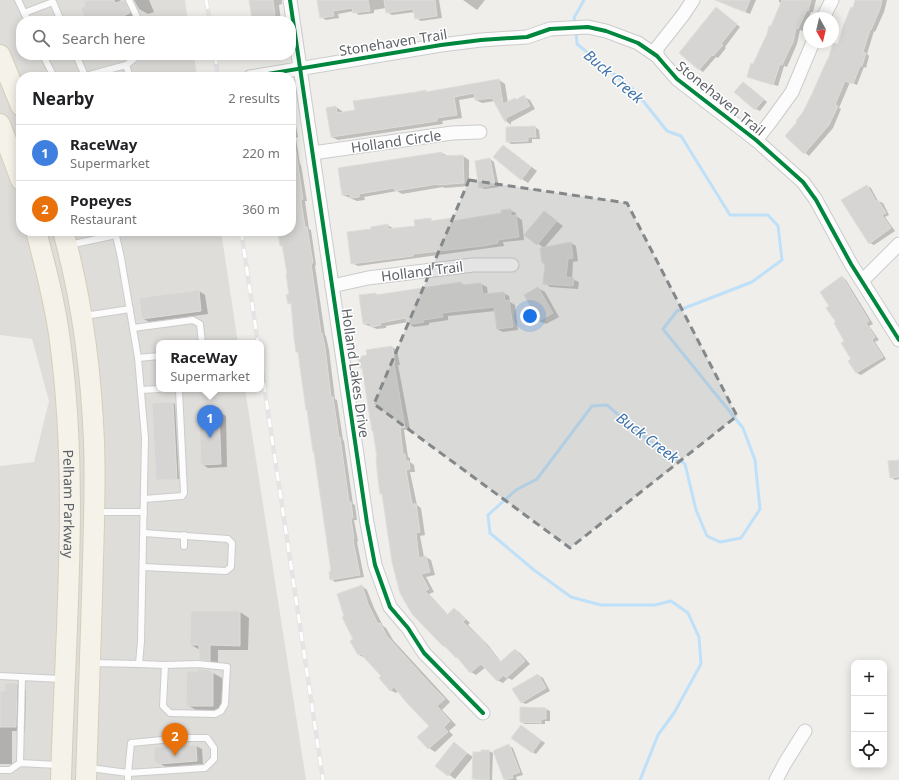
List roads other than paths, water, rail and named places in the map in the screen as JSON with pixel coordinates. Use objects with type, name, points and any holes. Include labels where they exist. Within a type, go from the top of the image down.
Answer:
[{"type":"main road","points":[[0,56],[16,94]]},
{"type":"main road","points":[[16,118],[1,128],[16,167]]},
{"type":"main road","name":"Pelham Parkway","points":[[37,236],[57,324],[64,374],[68,428],[69,512],[61,773]]},
{"type":"main road","name":"Pelham Parkway","points":[[65,238],[82,318],[89,371],[94,442],[94,512],[86,774]]},
{"type":"main road","points":[[57,324],[82,318]]},
{"type":"main road","points":[[69,512],[94,512]]},
{"type":"main road","points":[[61,773],[86,774]]},
{"type":"street","name":"Holland Lakes Drive","points":[[290,0],[293,16]]},
{"type":"street","points":[[657,56],[657,48],[693,0]]},
{"type":"street","points":[[826,12],[832,0]]},
{"type":"street","name":"Stonehaven Trail","points":[[282,72],[441,45],[481,40],[527,37],[550,29],[588,27],[606,31],[638,43],[657,56],[662,64],[677,79],[756,140],[803,182],[816,200],[851,264],[899,340]]},
{"type":"street","name":"Holland Lakes Drive","points":[[296,38],[367,524],[375,565],[390,607],[408,628],[424,653],[483,713]]},
{"type":"street","points":[[756,140],[792,92],[810,48]]},
{"type":"street","name":"Holland Circle","points":[[313,153],[452,133],[480,132]]},
{"type":"street","points":[[862,281],[899,244]]},
{"type":"street","name":"Holland Trail","points":[[332,286],[368,278],[473,265],[512,265]]},
{"type":"street","points":[[776,780],[805,731]]},
{"type":"lane","points":[[18,0],[26,16]]},
{"type":"lane","points":[[129,0],[136,16]]},
{"type":"lane","points":[[24,13],[55,1],[60,16]]},
{"type":"lane","points":[[46,60],[52,72]]},
{"type":"lane","points":[[78,60],[81,72]]},
{"type":"lane","points":[[101,72],[126,65],[132,60]]},
{"type":"lane","points":[[126,65],[128,72]]},
{"type":"lane","points":[[65,238],[85,236]]},
{"type":"lane","points":[[116,236],[121,258],[138,358],[145,438],[144,533],[139,664]]},
{"type":"lane","points":[[82,318],[130,309]]},
{"type":"lane","points":[[133,328],[193,320],[200,324],[202,340]]},
{"type":"lane","points":[[138,358],[156,356]]},
{"type":"lane","points":[[141,390],[156,389]]},
{"type":"lane","points":[[144,498],[182,496],[184,493],[179,392]]},
{"type":"lane","points":[[94,512],[144,512]]},
{"type":"lane","points":[[143,567],[226,571],[231,568],[232,543],[228,539],[144,533]]},
{"type":"lane","points":[[184,536],[184,546]]},
{"type":"lane","points":[[183,562],[183,569]]},
{"type":"lane","points":[[90,662],[165,665],[198,664],[228,667],[225,704],[221,711],[215,714],[170,713],[163,706],[165,665]]},
{"type":"lane","points":[[0,676],[65,679]]},
{"type":"lane","points":[[20,763],[22,677]]},
{"type":"lane","points":[[86,774],[128,773],[204,768],[214,759],[214,748],[207,738],[131,743],[128,773],[128,780]]},
{"type":"lane","points":[[0,770],[10,770],[20,763],[61,773]]},
{"type":"waterway","name":"Buck Creek","points":[[575,24],[574,18],[584,0]]},
{"type":"waterway","name":"Buck Creek","points":[[576,31],[577,44],[636,92],[667,131],[681,136],[730,215],[768,215],[778,226],[782,260],[752,282],[677,311],[663,329],[743,428],[755,460],[760,509],[741,538],[720,542],[707,536],[696,510],[685,464],[649,441],[607,405],[592,406],[537,479],[516,490],[488,515],[490,533],[534,570],[571,597],[601,605],[655,605],[671,601],[688,613],[699,637],[701,664],[674,713],[658,735],[640,780]]},
{"type":"railway","points":[[206,0],[209,16]]},
{"type":"railway","points":[[216,60],[217,72]]},
{"type":"railway","points":[[242,236],[258,340]]},
{"type":"railway","points":[[264,385],[323,780]]},
{"type":"place","name":"RaceWay","points":[[210,438]]},
{"type":"place","name":"Popeyes","points":[[175,756]]}]
